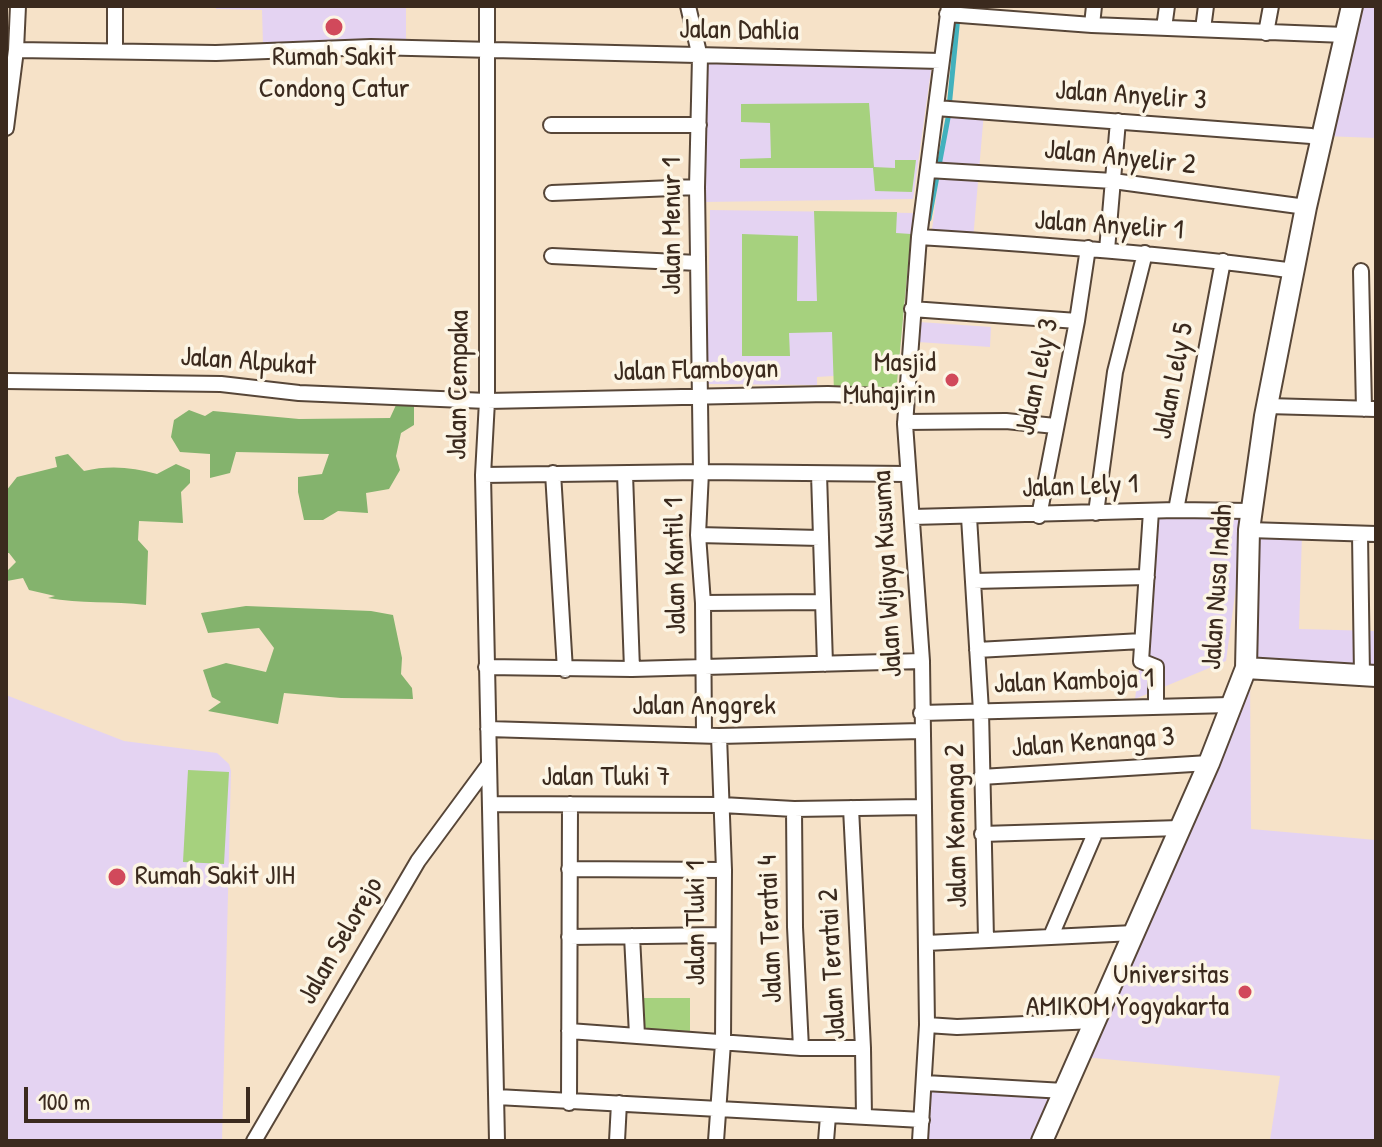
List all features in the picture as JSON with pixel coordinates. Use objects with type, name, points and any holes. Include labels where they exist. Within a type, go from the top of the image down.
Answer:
[{"type":"main road","name":"Jalan Nusa Indah","points":[[1042,1141],[1209,763],[1246,668],[1250,521],[1267,406],[1306,207],[1352,6]]},
{"type":"main road","points":[[1246,668],[1369,676]]},
{"type":"street","points":[[6,128],[18,6]]},
{"type":"street","points":[[115,6],[115,49]]},
{"type":"street","name":"Jalan Cempaka","points":[[487,6],[487,401],[483,475],[488,729],[484,769],[490,804],[497,1141]]},
{"type":"street","name":"Jalan Menur 1","points":[[688,6],[700,57],[697,187],[701,396]]},
{"type":"street","points":[[1092,25],[1094,6]]},
{"type":"street","points":[[1164,28],[1167,6]]},
{"type":"street","points":[[1203,29],[1206,6]]},
{"type":"street","points":[[1266,33],[1271,6]]},
{"type":"street","points":[[952,13],[1028,14],[1092,25],[1345,35]]},
{"type":"street","name":"Jalan Wijaya Kusuma","points":[[920,1141],[927,1025],[922,661],[905,422],[919,237],[933,170],[942,108],[941,61],[952,13]]},
{"type":"street","name":"Jalan Dahlia","points":[[16,50],[115,49],[216,53],[371,47],[941,61]]},
{"type":"street","name":"Jalan Anyelir 3","points":[[942,108],[1311,136],[1321,141]]},
{"type":"street","points":[[1107,250],[1118,121]]},
{"type":"street","points":[[551,125],[699,125]]},
{"type":"street","name":"Jalan Anyelir 2","points":[[933,170],[1113,181],[1306,207]]},
{"type":"street","points":[[552,193],[697,187]]},
{"type":"street","name":"Jalan Anyelir 1","points":[[919,237],[1145,253],[1295,271]]},
{"type":"street","name":"Jalan Lely 3","points":[[1039,516],[1088,248]]},
{"type":"street","points":[[1096,513],[1115,372],[1145,253]]},
{"type":"street","points":[[552,256],[698,263]]},
{"type":"street","name":"Jalan Lely 5","points":[[1176,510],[1223,261]]},
{"type":"street","points":[[1267,406],[1370,409],[1361,271]]},
{"type":"street","points":[[912,309],[1077,321]]},
{"type":"street","name":"Jalan Alpukat","points":[[6,381],[221,384],[299,393],[487,401]]},
{"type":"street","name":"Jalan Flamboyan","points":[[487,401],[828,394],[906,397]]},
{"type":"street","name":"Jalan Kantil 1","points":[[701,396],[698,535],[704,666],[711,736]]},
{"type":"street","points":[[905,422],[1006,421],[1055,426]]},
{"type":"street","points":[[483,475],[701,472],[908,474]]},
{"type":"street","points":[[553,473],[565,670]]},
{"type":"street","points":[[625,474],[632,669]]},
{"type":"street","points":[[819,474],[825,664]]},
{"type":"street","name":"Jalan Lely 1","points":[[912,517],[1176,510],[1376,534]]},
{"type":"street","points":[[1151,511],[1142,662],[1156,667],[1156,706]]},
{"type":"street","name":"Jalan Kenanga 2","points":[[969,517],[981,711],[986,939]]},
{"type":"street","points":[[1360,534],[1369,676]]},
{"type":"street","points":[[698,535],[820,538]]},
{"type":"street","points":[[973,581],[1147,577]]},
{"type":"street","points":[[703,603],[821,602]]},
{"type":"street","points":[[977,650],[1142,641]]},
{"type":"street","points":[[486,667],[565,670],[922,661]]},
{"type":"street","name":"Jalan Kamboja 1","points":[[921,713],[1230,705]]},
{"type":"street","name":"Jalan Anggrek","points":[[488,729],[711,736],[921,731]]},
{"type":"street","name":"Jalan Tluki 1","points":[[711,736],[722,805],[724,870],[723,1043],[716,1141]]},
{"type":"street","name":"Jalan Kenanga 3","points":[[981,777],[1209,763]]},
{"type":"street","name":"Jalan Selorejo","points":[[254,1141],[418,861],[484,769]]},
{"type":"street","name":"Jalan Tluki 7","points":[[490,804],[722,805],[794,809],[922,807]]},
{"type":"street","points":[[569,1103],[570,804]]},
{"type":"street","name":"Jalan Teratai 2","points":[[851,808],[864,1117]]},
{"type":"street","name":"Jalan Teratai 4","points":[[794,809],[795,927],[801,1048]]},
{"type":"street","points":[[982,834],[1180,828]]},
{"type":"street","points":[[1051,936],[1096,831]]},
{"type":"street","points":[[569,869],[724,870]]},
{"type":"street","points":[[926,943],[1134,933]]},
{"type":"street","points":[[569,937],[722,935]]},
{"type":"street","points":[[632,936],[637,1035]]},
{"type":"street","points":[[927,1025],[957,1027],[1095,1021]]},
{"type":"street","points":[[569,1031],[801,1048],[863,1048]]},
{"type":"street","points":[[925,1083],[1064,1091]]},
{"type":"street","points":[[497,1097],[922,1120]]},
{"type":"street","points":[[617,1141],[619,1103]]},
{"type":"street","points":[[826,1141],[828,1116]]},
{"type":"shaded area","name":"Rumah Sakit Condong Catur","points":[[216,6],[406,7],[406,46],[263,45],[262,10],[216,9]]},
{"type":"shaded area","points":[[1350,6],[1376,6],[1376,138],[1324,136]]},
{"type":"shaded area","points":[[704,60],[932,63],[913,199],[702,202]]},
{"type":"shaded area","points":[[948,109],[984,112],[973,240],[931,237]]},
{"type":"shaded area","points":[[710,210],[913,213],[896,393],[833,376],[817,377],[817,385],[707,384]]},
{"type":"shaded area","points":[[919,322],[991,327],[990,347],[918,342]]},
{"type":"shaded area","points":[[1161,502],[1246,513],[1226,661],[1135,699]]},
{"type":"shaded area","name":"Universitas AMIKOM Yogyakarta","points":[[1250,533],[1302,534],[1299,629],[1376,631],[1376,675],[1250,671],[1251,829],[1376,840],[1376,1141],[1270,1140],[1280,1076],[1084,1057],[1247,670]]},
{"type":"shaded area","name":"Rumah Sakit JIH","points":[[6,695],[124,741],[217,753],[229,764],[222,1141],[6,1141]]},
{"type":"shaded area","points":[[929,1086],[1064,1091],[1042,1141],[924,1141]]},
{"type":"green space","points":[[869,103],[874,167],[895,168],[895,160],[916,160],[912,192],[875,191],[873,168],[740,168],[740,159],[771,158],[770,123],[741,122],[741,104]]},
{"type":"green space","points":[[814,211],[897,212],[896,233],[911,234],[896,393],[834,392],[832,332],[789,333],[790,356],[742,356],[742,234],[798,236],[797,301],[817,301]]},
{"type":"green space","points":[[396,405],[414,405],[414,425],[401,433],[396,456],[400,470],[389,489],[366,493],[368,513],[338,511],[323,520],[304,520],[298,477],[322,474],[329,454],[236,452],[230,473],[210,478],[210,454],[180,452],[171,437],[174,420],[189,410],[205,416],[213,411],[299,419],[390,418]]},
{"type":"green space","points":[[68,454],[84,471],[120,468],[157,474],[176,464],[190,470],[190,483],[181,492],[183,523],[139,521],[138,540],[148,551],[146,605],[48,598],[55,596],[29,590],[23,578],[7,581],[6,588],[6,572],[16,562],[6,553],[6,491],[17,477],[57,467],[55,457]]},
{"type":"green space","points":[[246,606],[371,611],[393,615],[402,658],[401,674],[412,688],[413,699],[284,693],[278,724],[208,711],[221,702],[212,697],[203,670],[226,663],[266,672],[274,648],[259,628],[208,633],[201,613]]},
{"type":"green space","points":[[188,770],[229,772],[224,864],[183,862]]},
{"type":"green space","points":[[639,998],[690,998],[690,1031],[639,1030]]},
{"type":"waterway","points":[[929,219],[948,118],[959,6]]},
{"type":"place","name":"Rumah Sakit Condong Catur","points":[[334,27]]},
{"type":"place","name":"Masjid Muhajirin","points":[[952,380]]},
{"type":"place","name":"Rumah Sakit JIH","points":[[117,877]]},
{"type":"place","name":"Universitas AMIKOM Yogyakarta","points":[[1245,992]]}]
